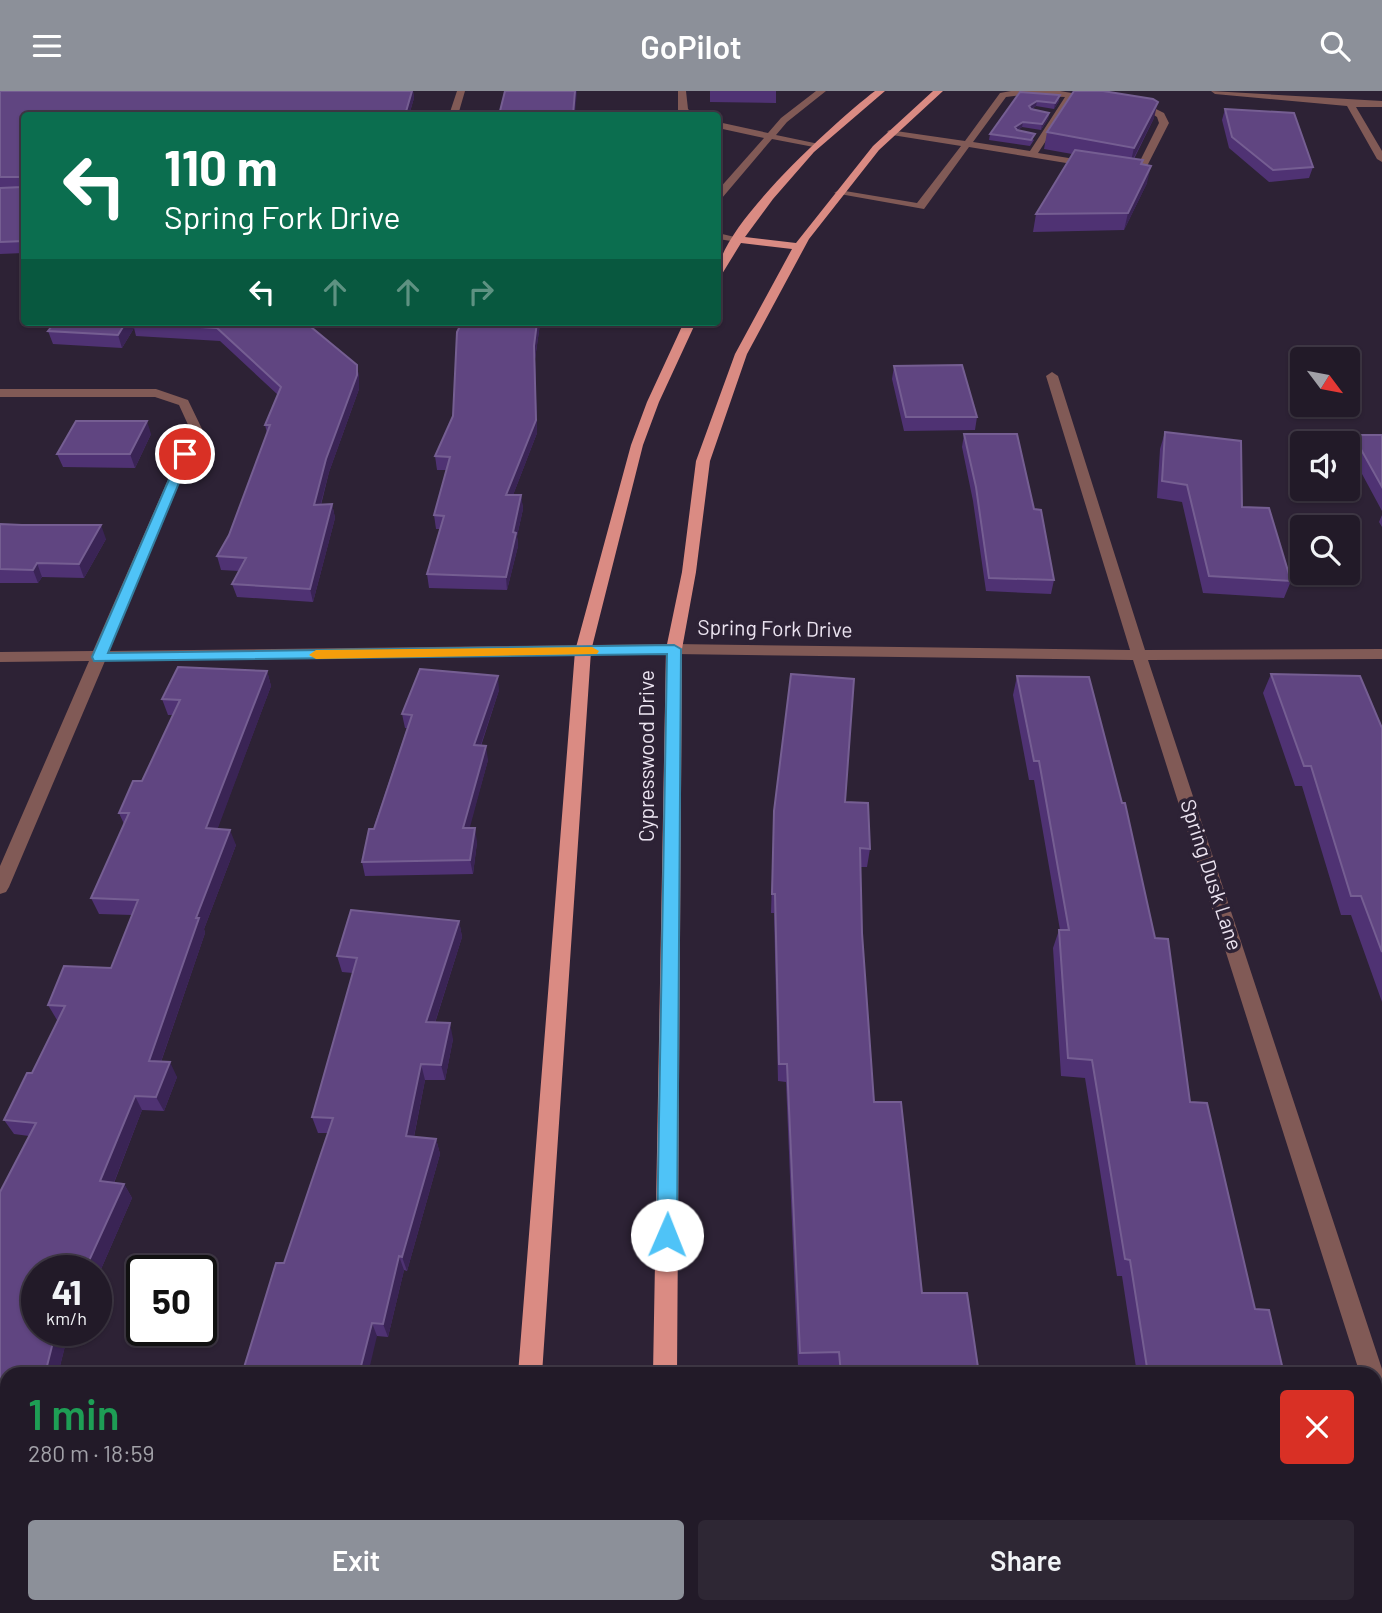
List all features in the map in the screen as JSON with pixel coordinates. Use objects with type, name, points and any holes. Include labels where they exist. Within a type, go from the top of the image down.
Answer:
[{"type":"main road","points":[[721,267],[738,239],[816,146],[881,91]]},
{"type":"main road","name":"Cypresswood Drive","points":[[665,1367],[674,649],[689,572],[702,461],[741,354],[798,247],[839,193],[892,132],[939,91]]},
{"type":"main road","points":[[738,239],[798,247]]},
{"type":"main road","points":[[531,1367],[583,651],[637,445],[657,391],[688,326]]},
{"type":"street","points":[[454,112],[461,91]]},
{"type":"street","points":[[682,91],[683,110],[686,112]]},
{"type":"street","points":[[721,192],[783,120],[822,91]]},
{"type":"street","points":[[1114,104],[1128,91]]},
{"type":"street","points":[[1215,91],[1350,104],[1382,104]]},
{"type":"street","points":[[839,193],[920,207],[980,134],[997,109],[1022,92],[1070,96],[1152,110],[1161,115],[1164,123],[1139,172],[1032,155],[980,134],[892,132]]},
{"type":"street","points":[[1032,155],[1056,112],[1070,96]]},
{"type":"street","points":[[997,109],[1018,100]]},
{"type":"street","points":[[1042,103],[1056,112]]},
{"type":"street","points":[[1350,104],[1382,159]]},
{"type":"street","points":[[1040,124],[1051,125]]},
{"type":"street","points":[[721,126],[816,146]]},
{"type":"street","points":[[1033,134],[1041,141]]},
{"type":"street","points":[[1016,142],[1041,141]]},
{"type":"street","points":[[721,236],[738,239]]},
{"type":"street","name":"Spring Dusk Lane","points":[[1052,376],[1139,655],[1370,1367]]},
{"type":"street","points":[[0,393],[156,393],[184,403],[195,429],[0,887]]},
{"type":"street","name":"Spring Fork Drive","points":[[0,657],[674,649],[1382,655]]},
{"type":"building","points":[[0,91],[412,91],[406,112],[21,112],[21,178],[0,177]]},
{"type":"building","points":[[505,91],[575,91],[573,112],[500,112]]},
{"type":"building","points":[[1074,91],[1103,91],[1158,102],[1134,148],[1047,132]]},
{"type":"building","points":[[1020,92],[1060,95],[1055,103],[1037,101],[1029,106],[1031,109],[1049,113],[1042,124],[1023,122],[1015,127],[1017,130],[1035,134],[1031,140],[990,134]]},
{"type":"building","points":[[1225,109],[1294,113],[1313,167],[1273,170],[1232,137]]},
{"type":"building","points":[[1075,150],[1143,160],[1141,164],[1151,166],[1128,213],[1036,214]]},
{"type":"building","points":[[21,187],[21,241],[0,242],[0,188]]},
{"type":"building","points":[[52,326],[124,326],[118,335],[48,331]]},
{"type":"building","points":[[183,326],[310,326],[357,365],[357,375],[326,459],[314,505],[332,504],[310,589],[232,584],[246,558],[217,556],[229,535],[270,425],[265,425],[281,387],[217,328]]},
{"type":"building","points":[[460,326],[536,326],[534,346],[536,420],[506,495],[521,495],[506,577],[427,574],[444,516],[434,515],[450,457],[435,456],[453,416],[457,332]]},
{"type":"building","points":[[962,365],[977,417],[906,417],[894,366]]},
{"type":"building","points":[[76,421],[147,421],[130,454],[57,454]]},
{"type":"building","points":[[1165,432],[1241,441],[1242,507],[1269,508],[1290,581],[1209,576],[1187,485],[1162,481]]},
{"type":"building","points":[[964,434],[1017,434],[1034,509],[1041,510],[1054,580],[989,578],[976,487]]},
{"type":"building","points":[[1360,435],[1382,435],[1382,487],[1360,448]]},
{"type":"building","points":[[0,524],[101,525],[79,564],[37,563],[33,570],[0,569]]},
{"type":"building","points":[[178,667],[267,671],[206,828],[230,830],[196,918],[199,918],[149,1061],[170,1062],[156,1097],[135,1096],[100,1181],[124,1184],[92,1255],[21,1255],[21,1346],[52,1346],[47,1367],[0,1367],[0,1192],[36,1123],[4,1120],[27,1073],[32,1073],[65,1006],[48,1005],[64,966],[111,968],[138,900],[91,898],[129,813],[119,813],[133,781],[142,781],[180,700],[162,699]]},
{"type":"building","points":[[420,669],[498,676],[474,745],[486,746],[463,828],[475,828],[470,860],[362,862],[369,829],[374,829],[412,715],[402,714]]},
{"type":"building","points":[[791,674],[854,679],[845,802],[868,803],[870,849],[860,848],[862,933],[874,1102],[901,1102],[922,1293],[967,1293],[978,1367],[840,1367],[839,1352],[800,1353],[787,1064],[779,1064],[775,894],[772,894],[774,811]]},
{"type":"building","points":[[1271,674],[1360,676],[1382,728],[1382,952],[1361,896],[1351,896],[1311,766],[1304,766]]},
{"type":"building","points":[[1017,676],[1089,677],[1122,803],[1125,803],[1155,938],[1168,939],[1190,1102],[1207,1103],[1255,1309],[1269,1310],[1282,1367],[1147,1367],[1130,1260],[1125,1259],[1092,1060],[1068,1058],[1059,930],[1069,930],[1039,761],[1034,761]]},
{"type":"building","points":[[351,910],[459,921],[426,1022],[450,1023],[441,1065],[421,1064],[406,1136],[436,1139],[402,1257],[399,1256],[383,1324],[372,1323],[361,1367],[244,1367],[276,1263],[284,1263],[333,1118],[312,1117],[357,958],[337,956]]},
{"type":"slow traffic","points":[[316,655],[592,651]]},
{"type":"route","points":[[185,454],[99,657],[674,649],[667,1235]]}]
